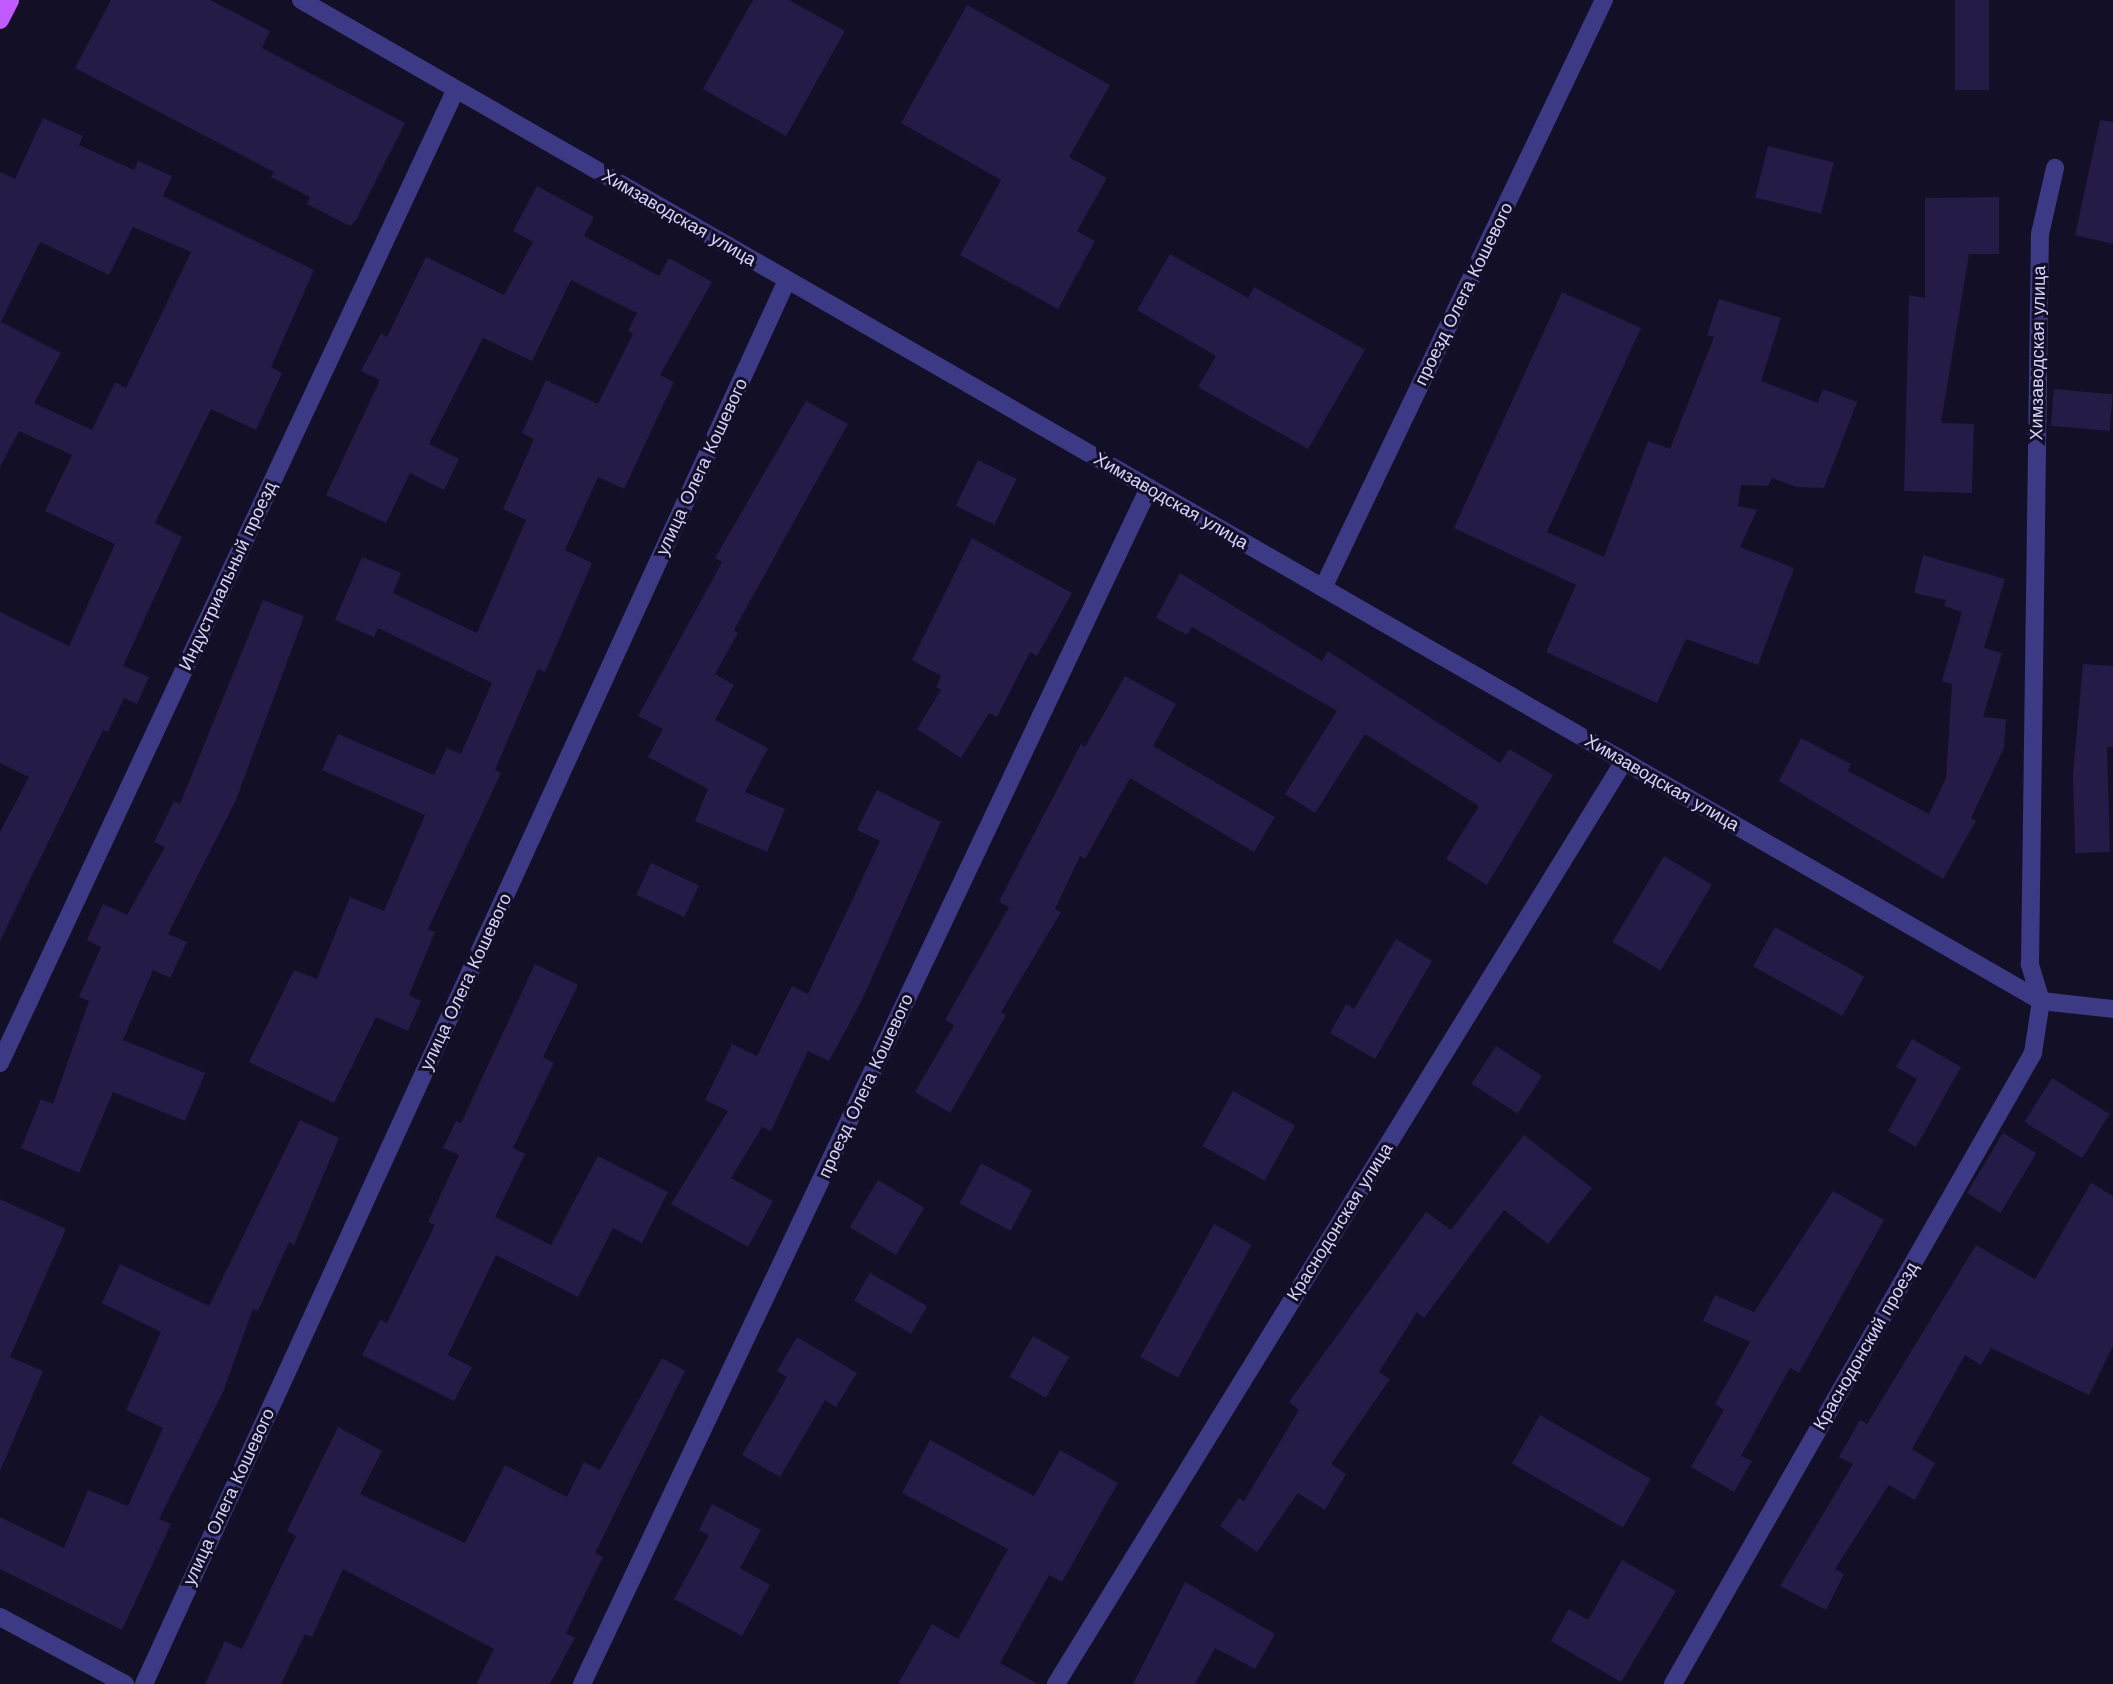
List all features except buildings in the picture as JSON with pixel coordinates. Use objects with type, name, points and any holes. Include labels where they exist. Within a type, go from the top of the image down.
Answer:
[{"type":"main road","points":[[0,20],[10,0]]},
{"type":"street","name":"Химзаводская улица","points":[[301,0],[2041,1001],[2113,1009]]},
{"type":"street","name":"проезд Олега Кошевого","points":[[1323,588],[1604,0]]},
{"type":"street","name":"Индустриальный проезд","points":[[0,1063],[456,89]]},
{"type":"street","name":"Химзаводская улица","points":[[2041,1001],[2030,964],[2040,234],[2055,168]]},
{"type":"street","name":"улица Олега Кошевого","points":[[144,1684],[787,280]]},
{"type":"street","name":"проезд Олега Кошевого","points":[[582,1684],[1149,488]]},
{"type":"street","name":"Краснодонская улица","points":[[1056,1684],[1624,761]]},
{"type":"street","name":"Краснодонский проезд","points":[[1673,1684],[2033,1054],[2041,1001]]},
{"type":"street","points":[[0,1617],[125,1684]]}]
